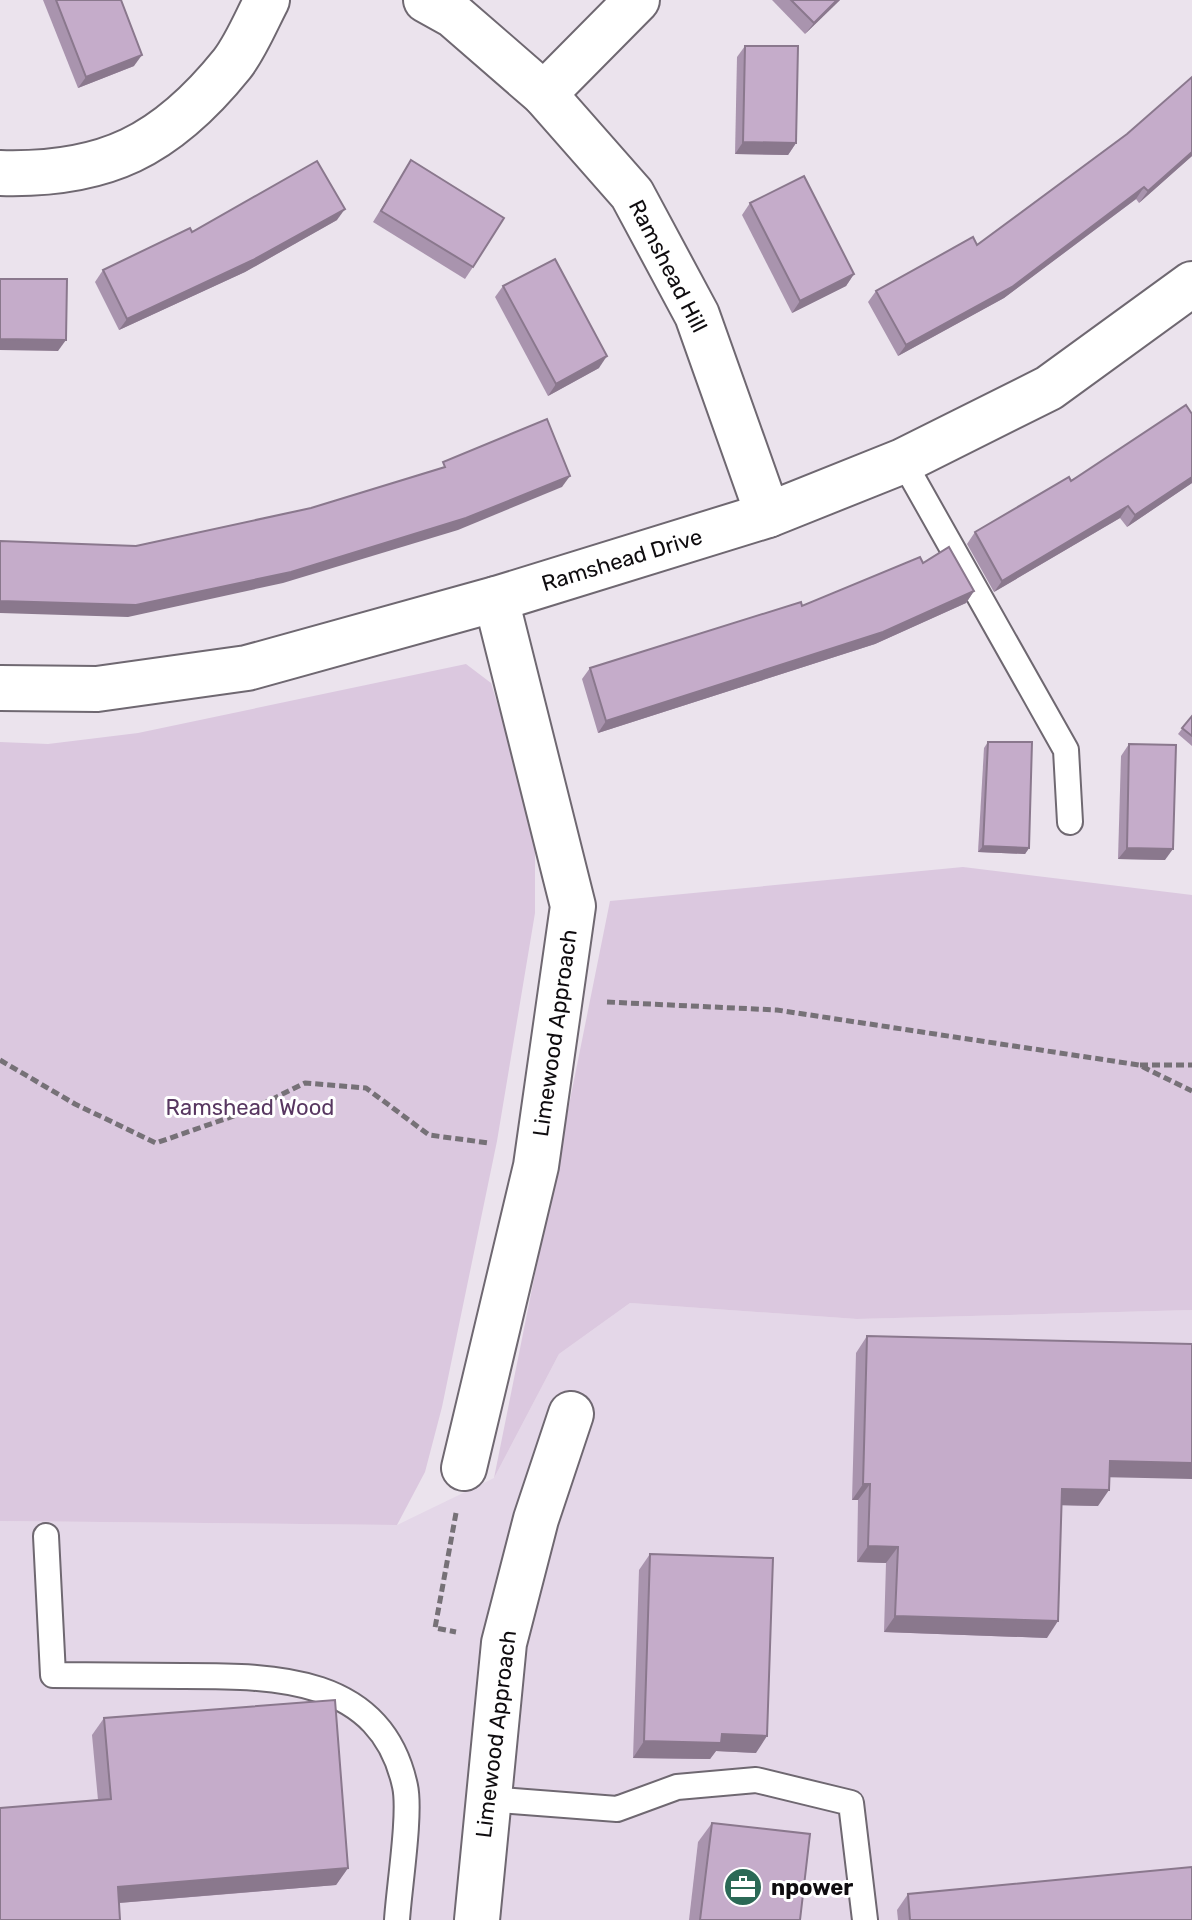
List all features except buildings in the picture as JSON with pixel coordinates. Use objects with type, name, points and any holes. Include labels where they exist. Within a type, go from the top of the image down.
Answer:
[{"type":"street","points":[[0,173],[36,174],[96,166],[161,136],[233,63],[267,0]]},
{"type":"street","name":"Ramshead Hill","points":[[426,0],[453,15],[544,94],[632,194],[697,315],[768,515]]},
{"type":"street","points":[[544,94],[637,0]]},
{"type":"street","name":"Ramshead Drive","points":[[0,688],[97,689],[247,668],[496,599],[768,515],[903,461],[1049,388],[1192,284]]},
{"type":"street","name":"Limewood Approach","points":[[464,1468],[538,1149],[562,1000],[573,906],[496,599]]},
{"type":"street","name":"Limewood Approach","points":[[477,1920],[504,1643],[536,1519],[571,1414]]},
{"type":"lane","points":[[903,461],[1066,750],[1070,822]]},
{"type":"lane","points":[[46,1536],[53,1675],[262,1676],[287,1680],[324,1689],[358,1709],[381,1730],[395,1750],[406,1789],[397,1920]]},
{"type":"lane","points":[[487,1799],[617,1809],[677,1787],[756,1780],[851,1803],[865,1920]]},
{"type":"path","points":[[562,1000],[777,1010],[1139,1065],[1192,1065]]},
{"type":"path","points":[[0,1060],[75,1104],[156,1143],[248,1111],[305,1083],[366,1088],[429,1135],[538,1149]]},
{"type":"path","points":[[1139,1065],[1192,1091]]},
{"type":"path","points":[[464,1468],[435,1628],[504,1643]]},
{"type":"shaded area","points":[[630,1303],[857,1319],[1192,1310],[1192,1920],[0,1920],[0,1521],[397,1525],[494,1478],[559,1354]]},
{"type":"green space","name":"Ramshead Wood","points":[[466,664],[491,683],[535,826],[535,913],[497,1141],[442,1407],[425,1472],[397,1525],[0,1521],[0,742],[48,744],[138,733]]},
{"type":"green space","points":[[963,867],[1192,895],[1192,1310],[857,1319],[630,1303],[559,1354],[494,1478],[610,901]]},
{"type":"place","name":"npower","points":[[743,1887]]}]
